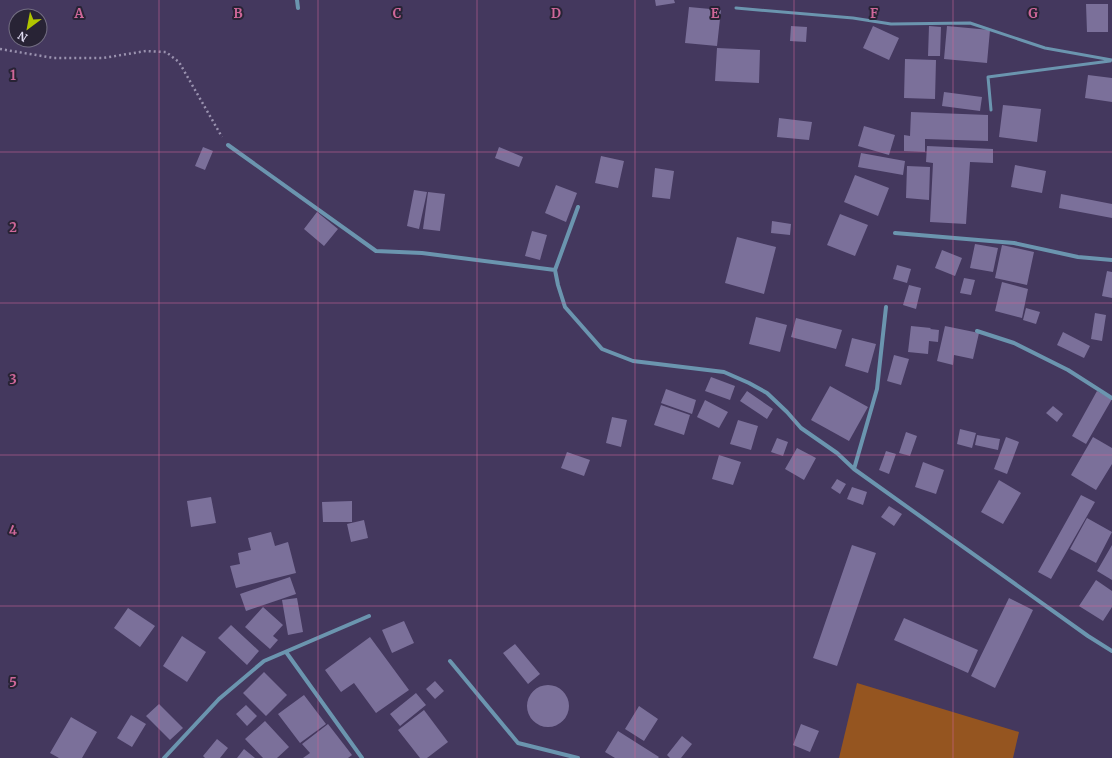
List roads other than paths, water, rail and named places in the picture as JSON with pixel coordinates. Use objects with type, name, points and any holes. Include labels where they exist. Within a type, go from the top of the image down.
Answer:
[{"type":"street","points":[[296,0],[298,8]]},
{"type":"street","points":[[228,145],[376,251],[422,253],[555,270]]},
{"type":"street","points":[[578,207],[555,270],[565,307],[602,349],[633,361],[724,372],[767,393],[801,428],[837,453],[854,469],[1088,636],[1112,651]]},
{"type":"street","points":[[895,233],[1014,243],[1078,257],[1112,260]]},
{"type":"street","points":[[854,469],[877,389],[886,307]]},
{"type":"street","points":[[977,331],[1014,343],[1068,370],[1112,398]]},
{"type":"street","points":[[164,758],[219,699],[264,661],[369,616]]},
{"type":"street","points":[[286,652],[362,758]]},
{"type":"street","points":[[450,661],[518,743],[578,758]]},
{"type":"lane","points":[[736,8],[853,18],[891,24],[970,23],[1046,48],[1112,61]]},
{"type":"lane","points":[[991,110],[988,77],[1112,61]]}]
